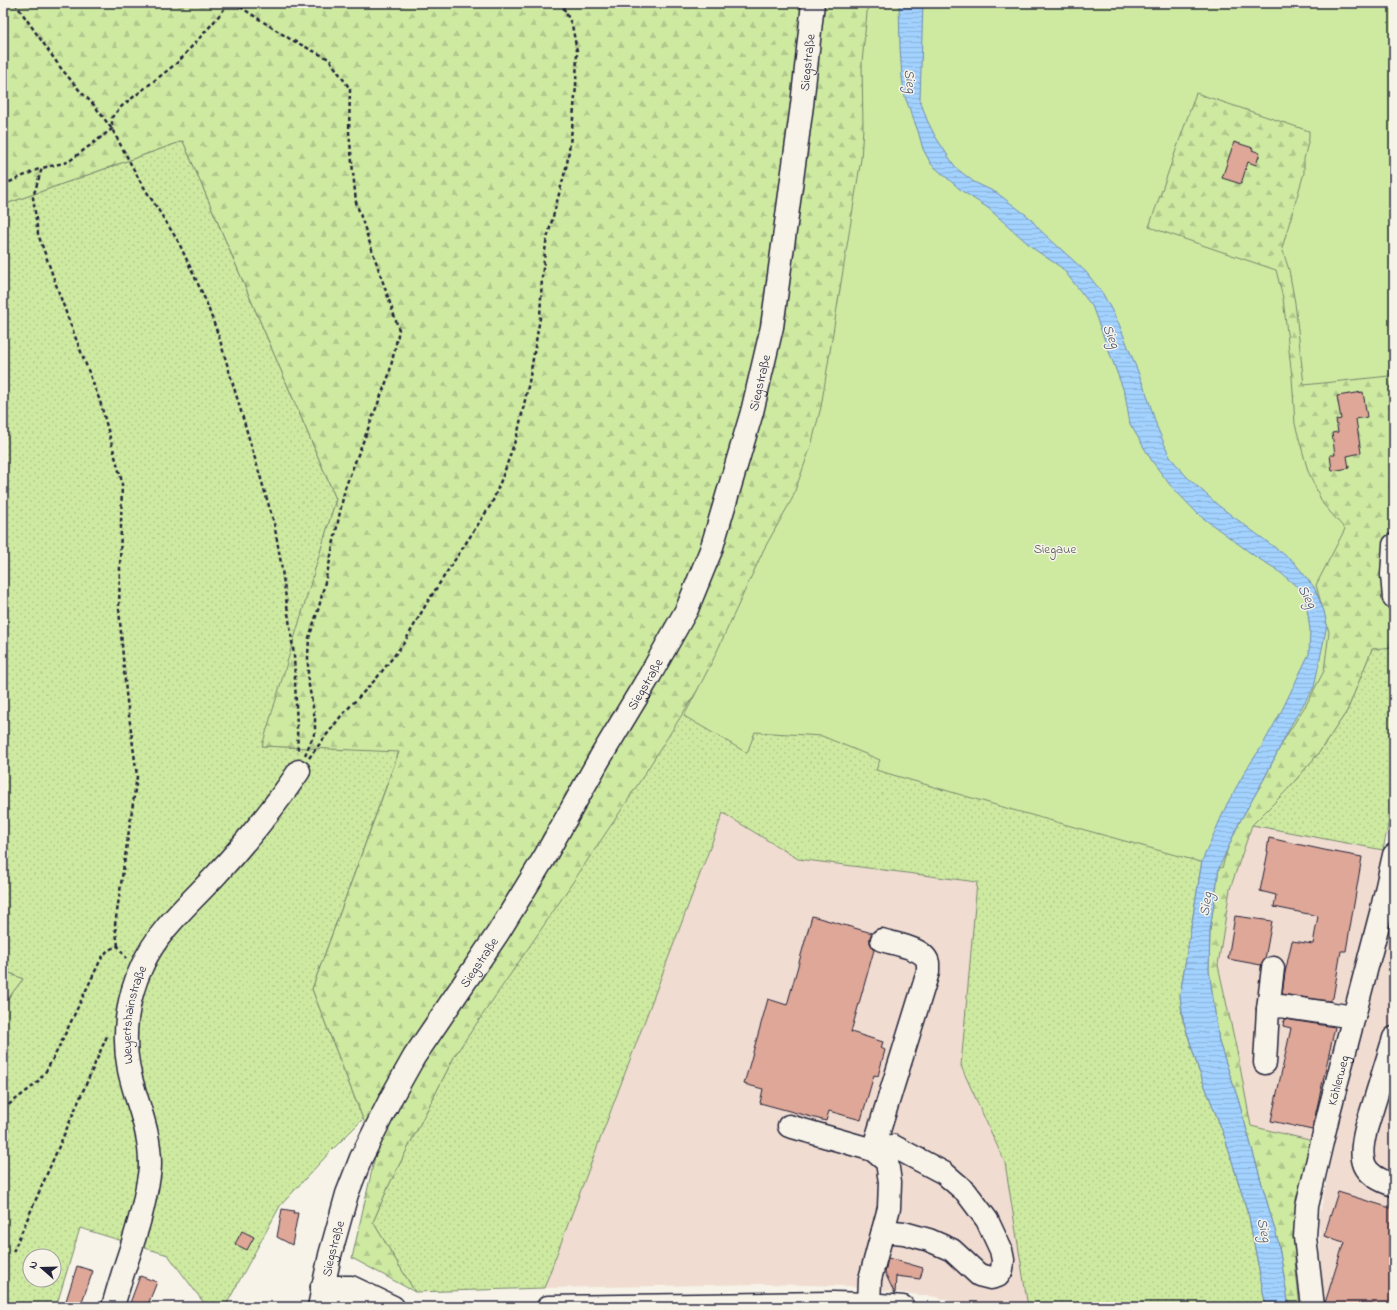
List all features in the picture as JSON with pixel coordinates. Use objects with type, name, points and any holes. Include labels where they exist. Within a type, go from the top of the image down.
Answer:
[{"type":"street","name":"Siegstraße","points":[[320,1297],[347,1194],[361,1158],[390,1098],[414,1057],[498,933],[544,858],[600,758],[650,675],[687,609],[711,550],[752,412],[772,327],[802,105],[813,3]]},
{"type":"street","points":[[1394,545],[1392,575],[1394,598]]},
{"type":"street","name":"Weyertshainstraße","points":[[113,1307],[142,1213],[150,1165],[146,1126],[129,1070],[126,1037],[129,1005],[142,966],[153,945],[172,920],[246,841],[269,813],[299,771]]},
{"type":"street","name":"Köhlerweg","points":[[1313,1307],[1305,1237],[1307,1206],[1329,1112],[1394,858]]},
{"type":"street","points":[[874,1150],[928,972],[928,962],[922,953],[914,949],[882,940]]},
{"type":"street","points":[[1265,1063],[1272,968]]},
{"type":"street","points":[[1268,1009],[1280,1006],[1354,1017]]},
{"type":"street","points":[[1394,1038],[1362,1143],[1362,1156],[1365,1166],[1373,1175],[1387,1183],[1394,1185]]},
{"type":"street","points":[[789,1126],[874,1150],[893,1146],[944,1172],[966,1192],[987,1220],[1001,1250],[1003,1260],[1002,1270],[998,1276],[991,1278],[985,1277],[975,1272],[952,1250],[929,1240],[883,1231]]},
{"type":"street","points":[[870,1304],[870,1279],[889,1208],[890,1182],[886,1162],[874,1150]]},
{"type":"street","points":[[320,1297],[351,1287],[393,1307]]},
{"type":"street","points":[[320,1297],[357,1306],[371,1307]]},
{"type":"street","points":[[548,1307],[870,1304],[896,1307]]},
{"type":"path","points":[[15,3],[60,67],[94,105],[112,129],[140,181],[178,241],[205,299],[219,337],[274,523],[282,563],[294,656],[299,771]]},
{"type":"path","points":[[112,129],[112,117],[122,106],[177,62],[213,23],[229,3]]},
{"type":"path","points":[[234,3],[290,39],[329,59],[350,89],[349,132],[356,202],[399,330],[388,375],[345,488],[330,565],[309,638],[308,680],[315,719],[315,732],[299,771]]},
{"type":"path","points":[[299,771],[341,716],[376,679],[404,643],[428,601],[492,503],[518,432],[529,382],[540,318],[542,277],[546,243],[567,164],[572,129],[576,86],[577,52],[572,25],[561,3]]},
{"type":"path","points":[[3,185],[42,168],[68,162],[112,129]]},
{"type":"path","points":[[42,168],[33,197],[38,234],[100,401],[122,482],[119,609],[126,693],[137,776],[115,925],[118,946],[126,958],[142,966]]},
{"type":"path","points":[[3,1109],[36,1084],[46,1071],[56,1054],[100,961],[108,950],[118,946]]},
{"type":"path","points":[[13,1252],[108,1033]]},
{"type":"shaded area","points":[[723,813],[798,859],[977,882],[961,1066],[1005,1163],[1028,1307],[971,1307],[937,1297],[848,1286],[762,1284],[544,1288]]},
{"type":"shaded area","points":[[1252,825],[1394,851],[1394,1307],[1322,1307],[1319,1218],[1334,1146],[1251,1126],[1238,1056],[1218,965],[1230,889]]},
{"type":"green space","points":[[3,3],[1394,3],[1394,647],[1372,649],[1347,711],[1318,754],[1287,790],[1252,825],[1230,889],[1218,965],[1238,1056],[1251,1126],[1313,1141],[1299,1197],[1295,1262],[1300,1307],[1289,1307],[1278,1241],[1238,1099],[1219,1042],[1209,970],[1210,930],[1219,868],[1239,823],[1264,779],[1291,725],[845,357],[798,492],[721,653],[628,800],[455,1055],[389,1185],[373,1222],[415,1292],[352,1258],[376,1152],[312,989],[399,752],[262,746],[336,499],[183,141],[3,205]]},
{"type":"green space","name":"Siegaue","points":[[868,3],[1394,3],[1394,355],[1389,376],[1304,385],[1295,303],[1289,270],[1282,248],[1304,173],[1304,159],[1309,138],[1309,131],[1196,93],[1149,227],[1276,270],[1283,298],[1292,377],[1295,424],[1308,471],[1323,504],[1345,529],[1316,585],[1329,632],[1324,671],[1307,703],[1237,815],[1222,868],[876,770],[880,760],[822,736],[755,732],[747,753],[684,716],[712,662],[764,549],[792,499],[811,446],[821,407],[861,159],[863,128],[862,62]]},
{"type":"green space","points":[[183,141],[336,499],[263,746],[399,751],[312,989],[363,1119],[280,1206],[225,1307],[207,1307],[168,1255],[80,1228],[62,1287],[62,1248],[22,1248],[22,1288],[62,1288],[56,1307],[3,1307],[3,1005],[23,979],[3,970],[3,205]]},
{"type":"green space","points":[[1391,647],[1394,671],[1394,796],[1383,850],[1252,825],[1287,790],[1318,754],[1347,711],[1372,649]]},
{"type":"green space","points":[[721,653],[1202,861],[1180,995],[1182,1017],[1199,1071],[1224,1135],[1249,1217],[1266,1307],[1028,1307],[1005,1163],[961,1066],[977,882],[798,859],[723,813],[544,1288],[415,1292],[373,1222],[389,1185],[455,1055]]},
{"type":"green space","points":[[3,970],[23,979],[3,1005]]},
{"type":"water","name":"Sieg","points":[[899,3],[923,3],[920,100],[927,120],[935,136],[956,168],[974,182],[997,193],[1029,217],[1040,230],[1086,272],[1103,294],[1119,324],[1146,392],[1157,427],[1170,457],[1186,476],[1219,506],[1293,561],[1314,587],[1324,611],[1327,625],[1314,687],[1291,725],[1264,779],[1239,823],[1219,868],[1210,930],[1209,970],[1219,1042],[1238,1099],[1278,1241],[1289,1307],[1266,1307],[1249,1217],[1224,1135],[1199,1071],[1183,1019],[1180,995],[1202,861],[1227,804],[1281,712],[1309,654],[1310,630],[1307,608],[1302,591],[1276,569],[1256,557],[1199,515],[1170,485],[1152,461],[1130,424],[1125,394],[1092,306],[1062,268],[1034,249],[988,208],[962,191],[931,164],[923,149],[905,97],[900,47]]},
{"type":"building","points":[[1234,142],[1253,148],[1252,150],[1260,153],[1256,165],[1248,162],[1241,184],[1222,178]]},
{"type":"building","points":[[1363,392],[1367,417],[1356,419],[1361,453],[1347,456],[1349,468],[1332,471],[1330,455],[1335,455],[1332,433],[1338,432],[1336,420],[1341,419],[1337,396]]},
{"type":"building","points":[[1269,838],[1362,857],[1346,951],[1341,951],[1333,998],[1329,1001],[1282,994],[1292,941],[1313,944],[1318,916],[1274,907],[1276,895],[1260,891],[1268,852]]},
{"type":"building","points":[[812,916],[872,933],[870,943],[874,950],[851,1032],[883,1042],[881,1048],[885,1050],[878,1076],[874,1075],[861,1120],[829,1111],[826,1121],[760,1103],[763,1089],[744,1084],[768,999],[787,1005]]},
{"type":"building","points":[[1235,916],[1272,921],[1265,959],[1261,965],[1228,959]]},
{"type":"building","points":[[1284,1019],[1335,1027],[1312,1130],[1271,1121],[1291,1028],[1283,1026]]},
{"type":"building","points":[[1338,1192],[1394,1209],[1394,1307],[1325,1307],[1344,1242],[1324,1236]]},
{"type":"building","points":[[282,1209],[294,1211],[293,1213],[298,1213],[292,1245],[277,1237]]},
{"type":"building","points":[[242,1231],[254,1237],[247,1250],[235,1244]]},
{"type":"building","points":[[888,1258],[923,1268],[920,1279],[896,1276],[895,1294],[885,1273]]},
{"type":"building","points":[[77,1266],[93,1271],[80,1307],[64,1307]]},
{"type":"building","points":[[140,1276],[157,1282],[147,1307],[130,1303]]}]
